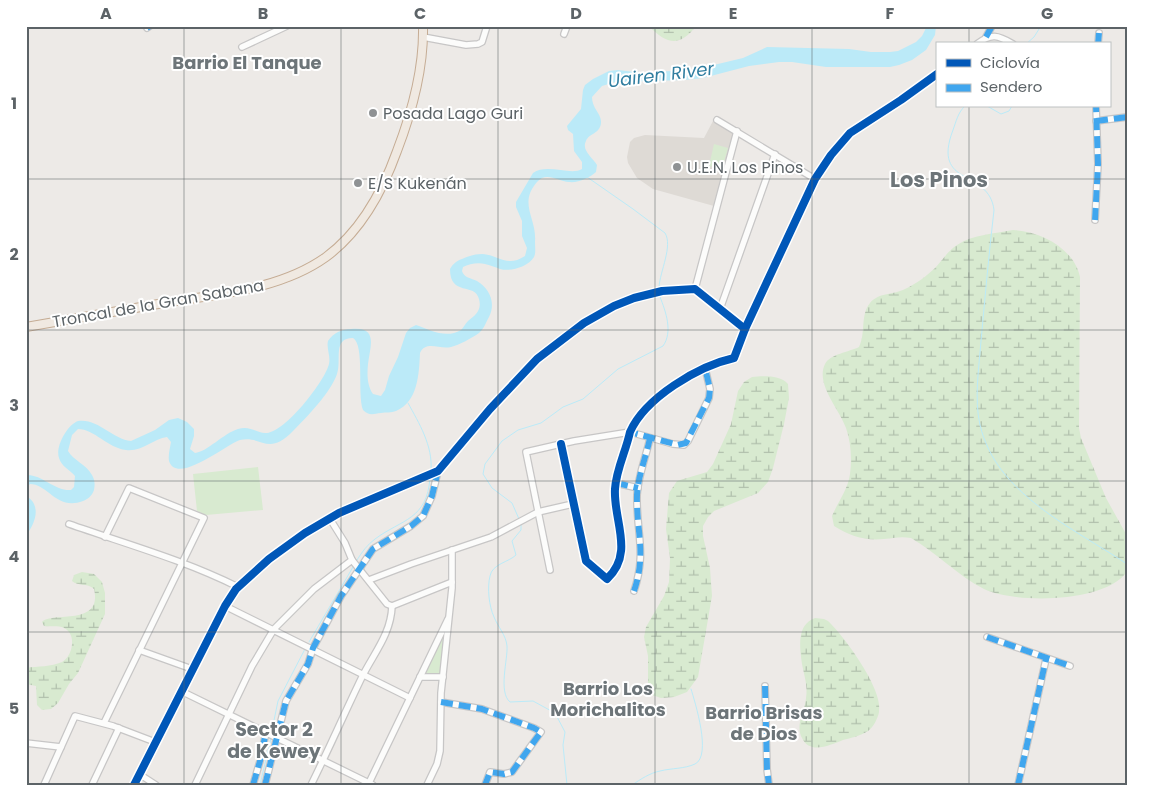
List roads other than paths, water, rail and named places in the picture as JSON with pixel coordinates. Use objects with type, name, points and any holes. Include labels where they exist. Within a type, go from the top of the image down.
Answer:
[{"type":"highway","name":"Troncal de la Gran Sabana","points":[[26,327],[256,287],[296,274],[325,257],[341,244],[354,229],[371,204],[390,169],[402,139],[416,92],[422,26]]},
{"type":"street","points":[[242,47],[288,26]]},
{"type":"street","points":[[422,37],[472,45],[482,42],[487,26]]},
{"type":"street","points":[[564,34],[567,26]]},
{"type":"street","points":[[980,42],[986,37],[992,26]]},
{"type":"street","points":[[1098,42],[1099,33]]},
{"type":"street","points":[[986,37],[1000,37],[1009,42]]},
{"type":"street","points":[[561,444],[586,561],[607,579],[617,567],[621,547],[615,494],[616,482],[630,432],[638,418],[652,402],[668,390],[705,368],[734,358],[745,329],[815,179],[834,150],[850,134],[936,75]]},
{"type":"street","points":[[1095,220],[1098,164],[1096,108]]},
{"type":"street","points":[[1096,121],[1127,117]]},
{"type":"street","points":[[717,120],[815,179]]},
{"type":"street","points":[[695,289],[737,131]]},
{"type":"street","points":[[720,309],[775,154]]},
{"type":"street","points":[[265,785],[286,701],[308,664],[313,648],[341,596],[368,554],[378,545],[411,526],[423,516],[432,496],[438,471],[490,409],[537,358],[568,334],[601,313],[628,300],[662,291],[695,289],[745,329]]},
{"type":"street","points":[[550,570],[526,452],[630,432],[678,445],[686,443],[709,398],[710,389],[705,368]]},
{"type":"street","points":[[634,591],[639,576],[642,556],[638,488],[650,438]]},
{"type":"street","points":[[134,785],[225,606],[238,587],[275,554],[330,519],[438,471]]},
{"type":"street","points":[[616,482],[638,488]]},
{"type":"street","points":[[104,723],[204,518],[129,488],[105,536]]},
{"type":"street","points":[[369,580],[498,534],[538,512],[573,504]]},
{"type":"street","points":[[330,519],[352,560],[388,604],[392,606]]},
{"type":"street","points":[[69,524],[182,562],[238,587]]},
{"type":"street","points":[[426,785],[437,764],[440,751],[441,702],[450,617],[452,550]]},
{"type":"street","points":[[194,785],[252,666],[274,629],[314,589],[352,560]]},
{"type":"street","points":[[392,606],[452,582]]},
{"type":"street","points":[[225,606],[313,648],[410,698]]},
{"type":"street","points":[[311,785],[364,674],[388,631],[392,606]]},
{"type":"street","points":[[181,691],[370,784],[450,617]]},
{"type":"street","points":[[986,637],[1070,666]]},
{"type":"street","points":[[139,650],[192,669]]},
{"type":"street","points":[[1018,785],[1046,659]]},
{"type":"street","points":[[420,677],[443,677]]},
{"type":"street","points":[[765,686],[769,785]]},
{"type":"street","points":[[441,702],[482,709],[542,732],[512,772],[504,774],[490,772],[485,785]]},
{"type":"street","points":[[44,785],[75,716],[104,723],[155,742]]},
{"type":"street","points":[[92,785],[119,728]]},
{"type":"street","points":[[253,785],[266,732]]},
{"type":"street","points":[[26,743],[61,747]]},
{"type":"street","points":[[139,774],[156,785]]},
{"type":"water","name":"Uairen River","points":[[927,26],[936,26],[935,35],[926,50],[912,60],[890,67],[826,67],[779,62],[749,66],[703,78],[615,82],[602,86],[592,97],[601,120],[600,127],[587,138],[585,144],[586,151],[597,165],[596,172],[576,182],[544,177],[537,182],[529,197],[535,233],[535,254],[528,264],[509,270],[479,263],[463,267],[464,275],[482,284],[488,292],[492,302],[489,317],[481,331],[462,343],[447,348],[430,346],[423,349],[420,353],[418,378],[413,394],[403,407],[396,411],[371,414],[363,410],[361,403],[359,350],[357,342],[353,338],[346,339],[340,346],[337,374],[330,389],[299,425],[277,443],[271,444],[248,439],[240,440],[203,461],[182,469],[174,467],[169,461],[171,442],[167,437],[137,449],[126,450],[113,446],[90,432],[78,429],[72,435],[68,451],[87,468],[93,477],[95,486],[91,496],[83,501],[66,503],[36,485],[30,484],[26,488],[26,475],[32,475],[65,490],[71,490],[74,487],[75,476],[62,463],[58,453],[60,443],[66,432],[78,421],[99,425],[118,437],[131,441],[155,430],[169,420],[178,418],[187,422],[194,429],[190,449],[195,453],[200,452],[238,429],[247,428],[263,433],[275,430],[293,416],[319,384],[329,364],[328,341],[335,334],[344,330],[360,329],[369,334],[371,345],[368,368],[369,383],[373,394],[381,396],[385,390],[406,333],[410,328],[416,325],[438,333],[455,333],[461,330],[478,312],[480,303],[477,294],[458,286],[451,278],[450,269],[454,264],[464,258],[477,254],[508,261],[525,256],[527,248],[522,236],[522,221],[516,207],[516,202],[533,173],[539,170],[577,171],[582,169],[582,162],[574,151],[573,134],[568,130],[567,126],[581,109],[585,85],[593,79],[609,71],[618,70],[657,72],[697,69],[743,58],[767,47],[849,49],[871,52],[898,51],[916,42],[922,36]]},
{"type":"water","points":[[26,495],[33,503],[36,512],[26,536]]},
{"type":"waterway","points":[[1028,42],[1041,26]]},
{"type":"waterway","points":[[963,108],[959,114],[948,148],[949,161],[955,170],[982,188],[990,197],[994,210],[977,405],[984,438],[1003,472],[1030,499],[1061,522],[1127,564]]},
{"type":"waterway","points":[[990,108],[1001,114],[1009,111],[1011,108]]},
{"type":"waterway","points":[[587,177],[665,233],[668,245],[659,287]]},
{"type":"waterway","points":[[519,519],[512,503],[492,488],[483,474],[485,464],[502,441],[518,430],[541,423],[563,407],[583,399],[618,369],[663,346],[668,335],[668,328],[660,297]]},
{"type":"waterway","points":[[408,403],[428,444],[431,470]]},
{"type":"waterway","points":[[357,560],[372,541],[412,517],[424,502],[430,478]]},
{"type":"waterway","points":[[521,525],[521,530],[512,541],[516,555],[497,566],[491,572],[489,581],[492,613],[507,646],[504,675],[506,697],[510,702],[533,701],[555,713],[565,732],[563,745],[567,785]]},
{"type":"waterway","points":[[309,642],[353,567]]},
{"type":"waterway","points":[[272,730],[278,701],[305,649]]},
{"type":"waterway","points":[[632,785],[653,773],[691,766],[700,759],[702,751],[701,728],[691,689]]},
{"type":"waterway","points":[[260,785],[271,738]]},
{"type":"place","name":"Posada Lago Guri","points":[[373,113]]},
{"type":"place","name":"U.E.N. Los Pinos","points":[[677,167]]},
{"type":"place","name":"E/S Kukenán","points":[[358,183]]},
{"type":"district","name":"Barrio El Tanque","points":[[247,63]]},
{"type":"district","name":"Los Pinos","points":[[939,180]]},
{"type":"district","name":"Barrio Los Morichalitos","points":[[608,700]]},
{"type":"district","name":"Barrio Brisas de Dios","points":[[764,723]]},
{"type":"district","name":"Sector 2 de Kewey","points":[[274,740]]}]
